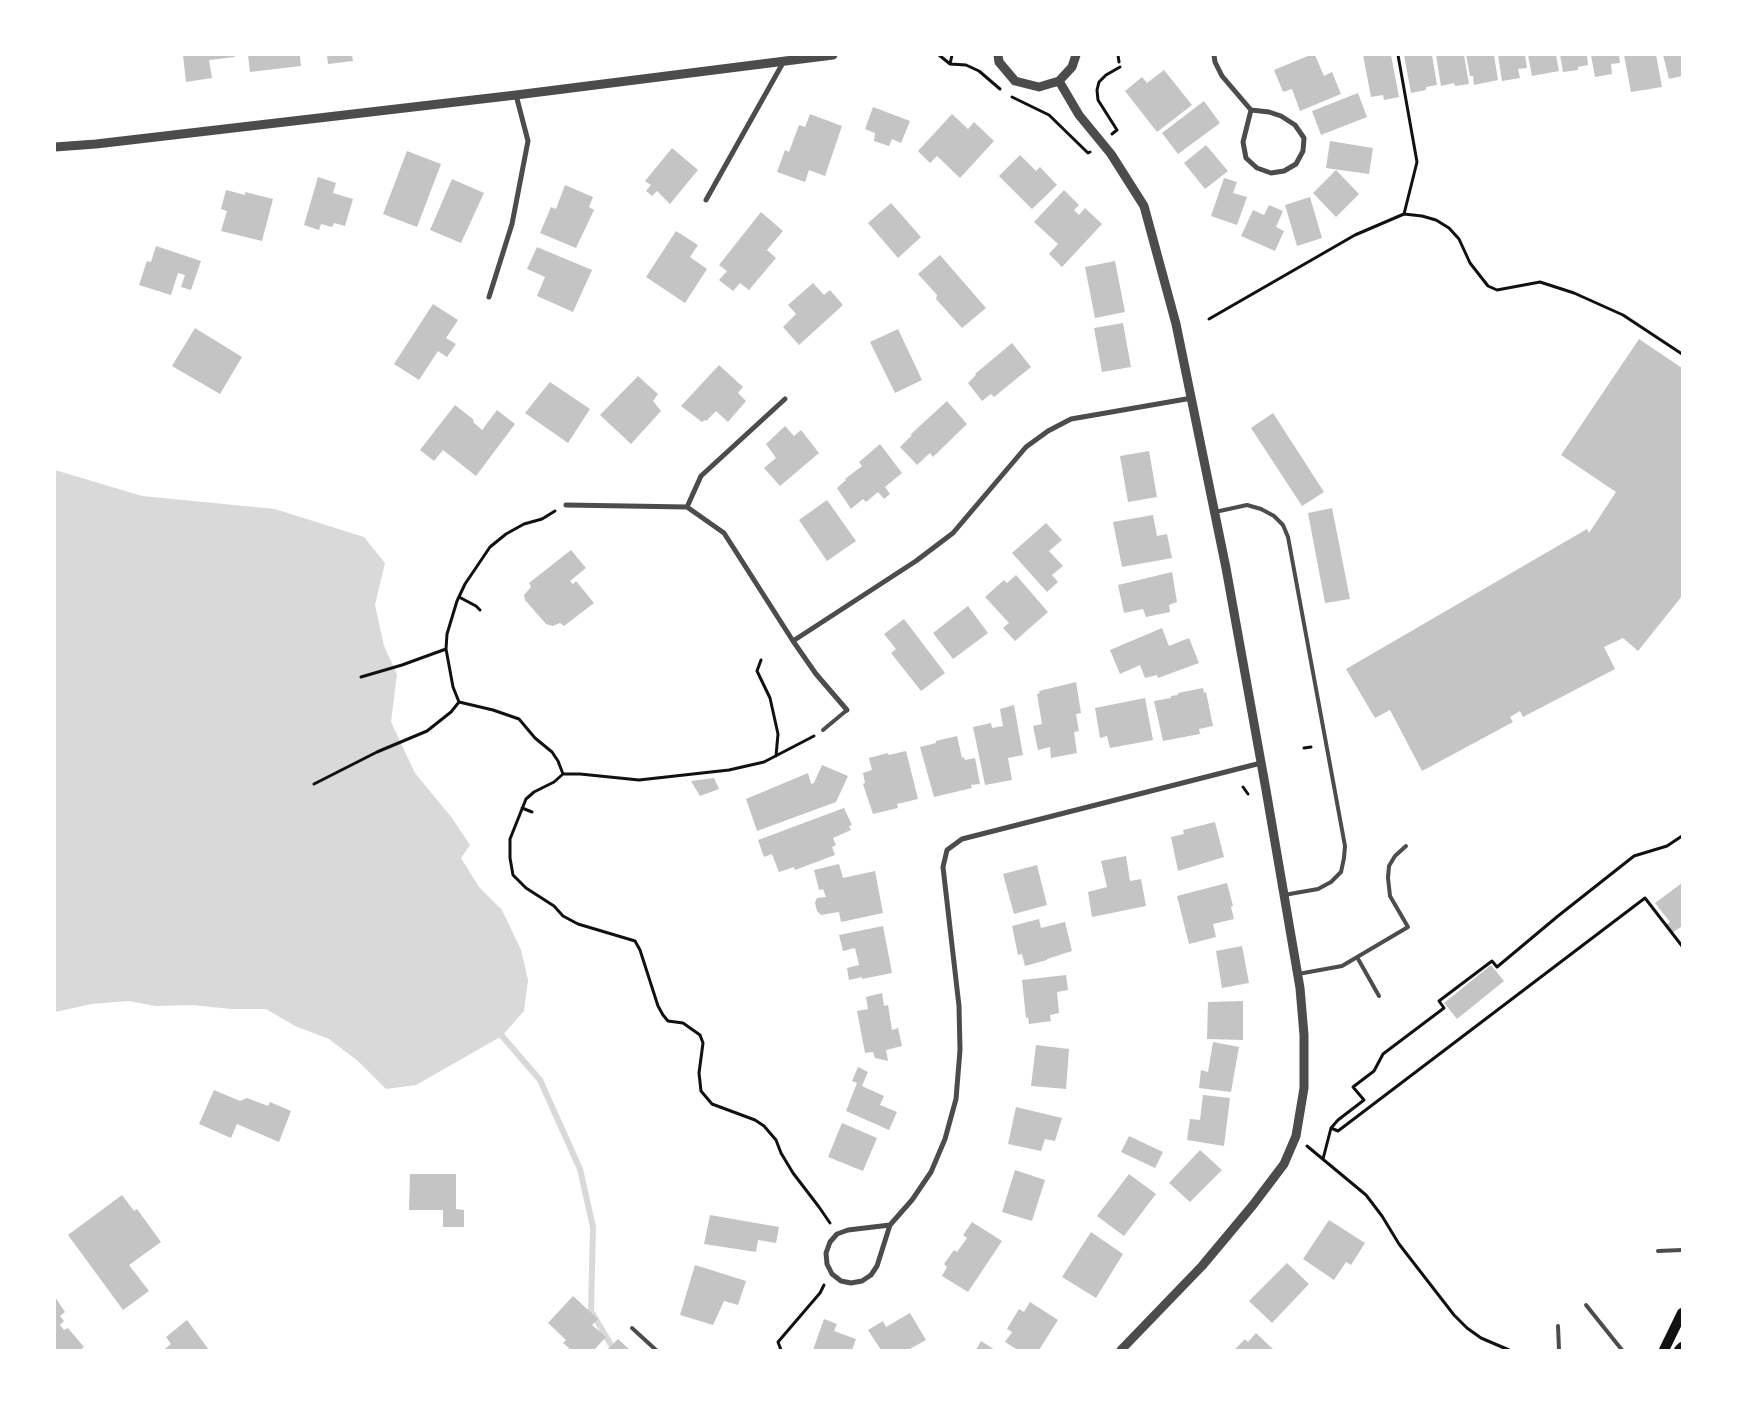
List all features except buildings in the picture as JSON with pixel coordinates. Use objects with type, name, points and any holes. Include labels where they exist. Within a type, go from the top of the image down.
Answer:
[{"type":"main road","points":[[1664,1350],[1682,1313]]},
{"type":"main road","points":[[1679,1350],[1682,1347]]},
{"type":"street","points":[[55,147],[96,144],[516,95],[834,55]]},
{"type":"street","points":[[998,55],[999,62],[1015,81],[1039,87],[1059,81],[1072,67],[1076,55]]},
{"type":"street","points":[[1214,55],[1215,62],[1222,76],[1251,110],[1269,112],[1281,116],[1295,125],[1304,138],[1303,151],[1296,164],[1284,171],[1271,173],[1257,168],[1246,158],[1244,142],[1251,110]]},
{"type":"street","points":[[706,200],[785,61]]},
{"type":"street","points":[[1059,81],[1079,115],[1111,154],[1144,206],[1176,324],[1215,512],[1261,763],[1297,974],[1304,1035],[1304,1088],[1296,1136],[1284,1164],[1254,1205],[1202,1266],[1121,1350]]},
{"type":"street","points":[[488,297],[512,224],[528,140],[516,95]]},
{"type":"street","points":[[793,641],[916,561],[953,533],[1026,447],[1048,431],[1071,419],[1192,398]]},
{"type":"street","points":[[687,507],[701,476],[785,399]]},
{"type":"street","points":[[566,505],[687,507],[724,533],[793,641],[816,674],[847,710]]},
{"type":"street","points":[[890,1225],[848,1230],[837,1234],[830,1242],[826,1253],[826,1264],[832,1274],[841,1281],[851,1283],[862,1282],[878,1266],[890,1225],[912,1200],[931,1172],[945,1139],[956,1099],[960,1050],[959,1006],[943,867],[947,850],[962,839],[1261,763]]},
{"type":"lane","points":[[1215,512],[1247,505],[1261,509],[1274,516],[1283,525],[1288,537],[1345,846],[1341,872],[1331,882],[1318,889],[1284,895]]},
{"type":"lane","points":[[823,730],[847,710]]},
{"type":"lane","points":[[1297,974],[1342,966],[1408,927],[1390,896],[1388,878],[1389,866],[1395,856],[1406,846]]},
{"type":"lane","points":[[1356,957],[1379,996]]},
{"type":"lane","points":[[1658,1251],[1682,1250]]},
{"type":"lane","points":[[1586,1306],[1622,1350]]},
{"type":"lane","points":[[1558,1326],[1559,1350]]},
{"type":"lane","points":[[632,1328],[656,1350]]},
{"type":"path","points":[[939,55],[950,64],[966,65],[979,71],[1002,90]]},
{"type":"path","points":[[950,64],[952,55]]},
{"type":"path","points":[[1118,55],[1119,62]]},
{"type":"path","points":[[1398,55],[1417,162],[1404,214]]},
{"type":"path","points":[[1114,132],[1116,130],[1098,100],[1097,90],[1099,82],[1106,75],[1120,67]]},
{"type":"path","points":[[1008,94],[1049,115],[1088,153],[1090,152]]},
{"type":"path","points":[[1209,319],[1355,235],[1404,214],[1436,220],[1449,228],[1459,239],[1470,263],[1488,286],[1497,290],[1540,282],[1574,293],[1623,314],[1682,354]]},
{"type":"path","points":[[460,702],[453,686],[446,649],[447,634],[459,596],[490,547],[506,534],[524,524],[542,519],[566,505]]},
{"type":"path","points":[[459,596],[480,610]]},
{"type":"path","points":[[361,677],[446,649]]},
{"type":"path","points":[[761,660],[757,671],[770,698],[778,734],[776,757]]},
{"type":"path","points":[[314,784],[427,731],[460,702]]},
{"type":"path","points":[[460,702],[519,719],[535,738],[552,752],[563,774]]},
{"type":"path","points":[[823,730],[776,757],[764,762],[730,770],[640,780],[563,774],[554,782],[534,792],[526,799],[510,839],[510,858],[513,875],[526,888],[554,906],[563,916],[578,924],[635,941],[640,950],[658,1006],[663,1014],[668,1021],[683,1023],[700,1035],[703,1043],[699,1073],[701,1092],[712,1104],[755,1120],[764,1126],[776,1140],[780,1153],[792,1173],[819,1206],[837,1234]]},
{"type":"path","points":[[1304,748],[1311,747]]},
{"type":"path","points":[[1243,787],[1248,794]]},
{"type":"path","points":[[522,808],[532,812]]},
{"type":"path","points":[[1509,1350],[1482,1338],[1467,1328],[1454,1315],[1400,1244],[1366,1195],[1323,1159],[1331,1128],[1338,1120],[1364,1100],[1353,1087],[1374,1071],[1383,1054],[1444,1008],[1439,1002],[1492,961],[1497,967],[1634,856],[1667,846],[1682,836]]},
{"type":"path","points":[[1331,1128],[1338,1131],[1646,898],[1682,946]]},
{"type":"path","points":[[781,1350],[778,1342],[820,1293],[832,1274]]},
{"type":"shaded area","points":[[55,470],[142,496],[275,509],[364,537],[385,563],[375,605],[384,646],[397,674],[391,722],[415,773],[452,818],[470,845],[461,858],[479,887],[502,910],[521,950],[528,980],[524,1011],[502,1036],[416,1085],[386,1089],[358,1061],[329,1039],[295,1026],[266,1009],[231,1009],[192,1005],[156,1006],[128,1001],[92,1004],[55,1012]]},
{"type":"waterway","points":[[502,1036],[540,1080],[580,1169],[593,1227],[591,1311],[614,1350]]}]
